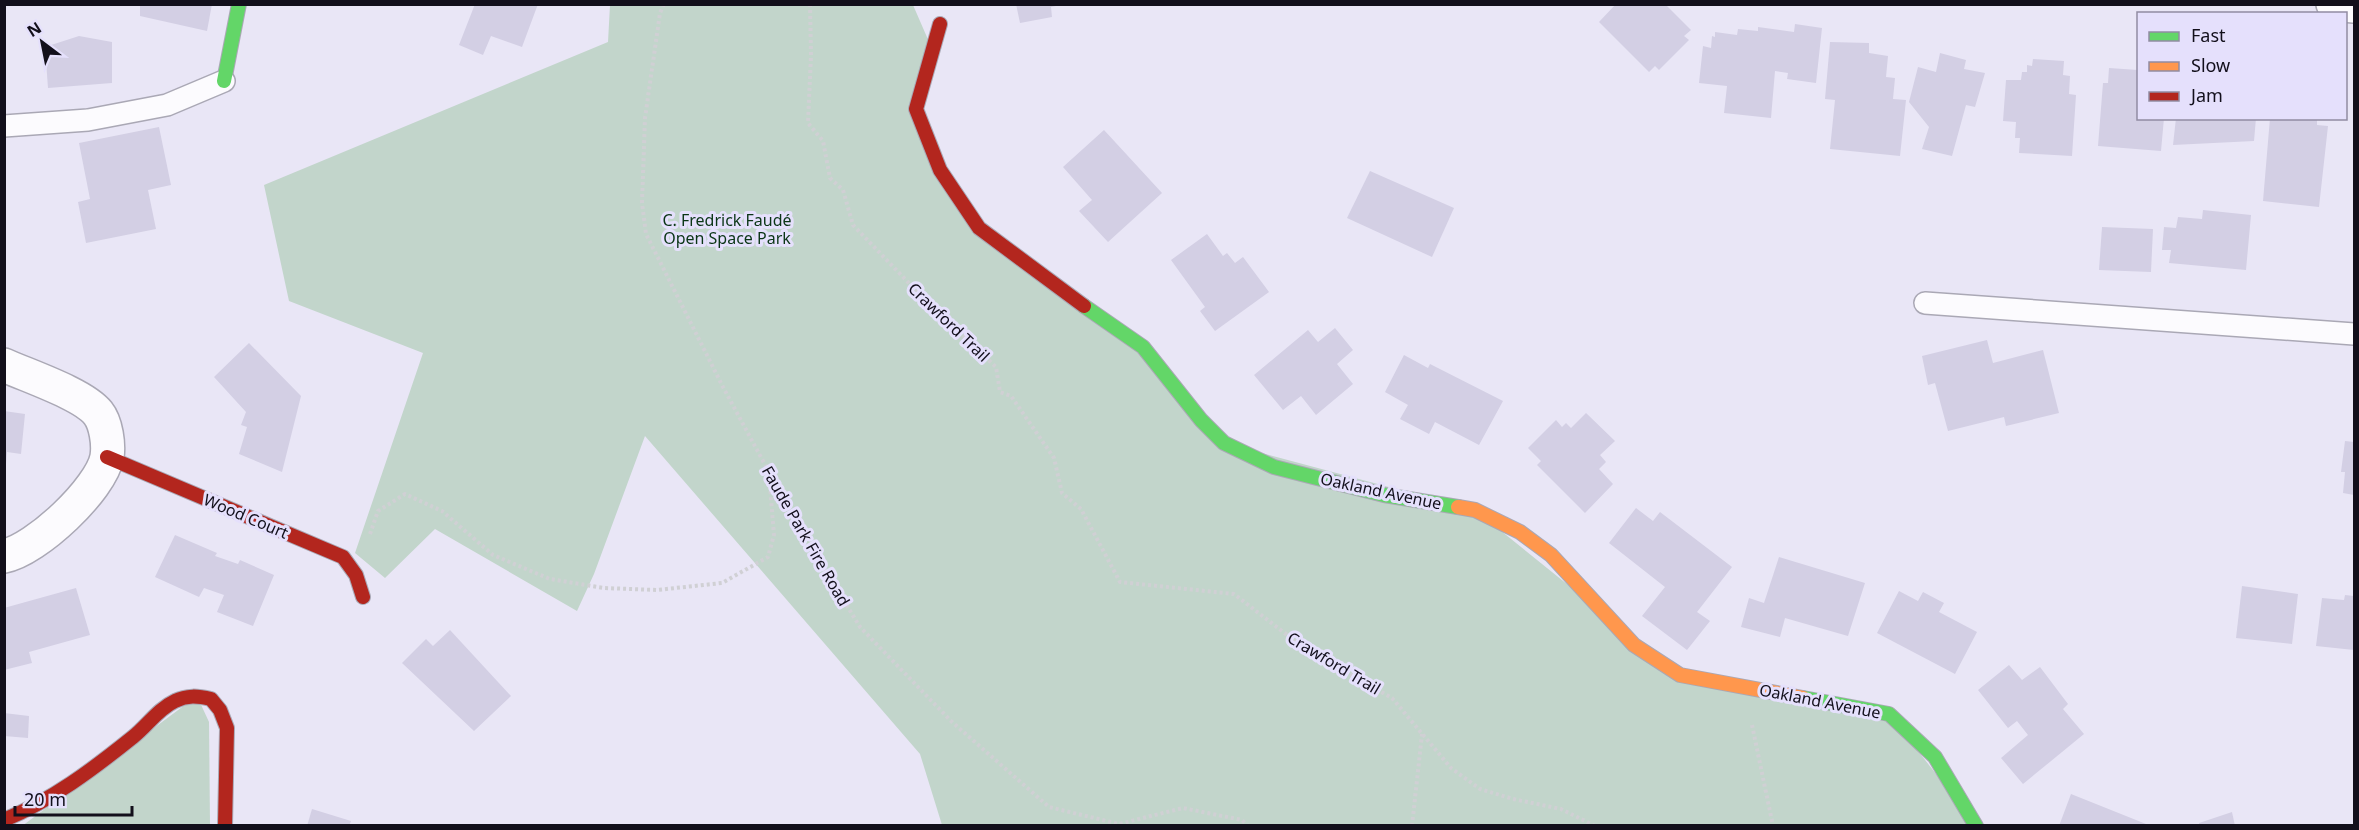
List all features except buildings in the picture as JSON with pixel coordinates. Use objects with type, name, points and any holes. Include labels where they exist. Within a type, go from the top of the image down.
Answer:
[{"type":"street","points":[[224,81],[239,4]]},
{"type":"street","points":[[2332,4],[2355,6]]},
{"type":"street","name":"Oakland Avenue","points":[[940,24],[916,109],[940,170],[980,228],[1044,278],[1143,347],[1201,420],[1224,443],[1274,467],[1384,495],[1475,510],[1520,532],[1551,555],[1634,645],[1680,675],[1889,714],[1935,757],[1976,825]]},
{"type":"street","points":[[4,365],[81,399],[97,411],[105,424],[107,457],[95,482],[66,517],[32,543],[4,556]]},
{"type":"street","name":"Wood Court","points":[[107,457],[343,557],[356,575],[363,597]]},
{"type":"street","points":[[4,820],[65,788],[141,730],[164,708],[183,698],[197,696],[211,699],[220,710],[227,728],[225,825]]},
{"type":"lane","points":[[4,126],[88,120],[167,105],[224,81]]},
{"type":"lane","points":[[1925,303],[2355,334]]},
{"type":"path","name":"Faude Park Fire Road","points":[[664,4],[660,13],[645,118],[642,203],[646,234],[718,377],[796,522],[860,627],[951,721],[1049,807],[1119,824],[1183,808],[1242,820],[1248,825]]},
{"type":"path","name":"Crawford Trail","points":[[810,4],[812,55],[808,123],[823,141],[830,178],[843,190],[853,225],[927,303],[996,367],[999,392],[1011,396],[1054,458],[1062,493],[1081,509],[1120,582],[1234,594],[1304,648],[1392,698],[1451,768],[1480,789],[1512,799],[1562,809],[1595,825]]},
{"type":"path","points":[[378,511],[405,494],[442,511],[493,555],[550,579],[604,588],[657,590],[722,583],[768,557],[774,535],[768,470]]},
{"type":"path","points":[[1751,688],[1752,727],[1773,825]]},
{"type":"path","points":[[1412,825],[1422,733]]},
{"type":"green space","name":"C. Fredrick Faudé Open Space Park","points":[[610,5],[913,5],[933,51],[920,117],[979,228],[1113,327],[1224,443],[1475,510],[1680,675],[1889,714],[1976,825],[942,825],[920,754],[645,436],[594,574],[577,611],[435,529],[385,578],[355,553],[423,353],[289,301],[264,185],[608,42]]},
{"type":"green space","points":[[197,696],[209,722],[210,825],[22,826]]},
{"type":"traffic: fast","points":[[224,81],[239,4]]},
{"type":"traffic: fast","points":[[1084,306],[1143,347],[1201,420],[1224,443],[1274,467],[1384,495],[1458,507]]},
{"type":"traffic: fast","points":[[1803,698],[1889,714],[1935,757],[1976,826]]},
{"type":"traffic: slow","points":[[1458,507],[1475,510],[1520,532],[1551,555],[1634,645],[1680,675],[1803,698]]},
{"type":"traffic: jam","points":[[940,24],[916,109],[940,170],[979,228],[1084,306]]},
{"type":"traffic: jam","points":[[107,457],[343,557],[356,575],[363,597]]},
{"type":"traffic: jam","points":[[4,820],[55,794],[87,772],[133,737],[169,704],[184,698],[197,697],[211,699],[220,710],[227,728],[225,826]]}]
